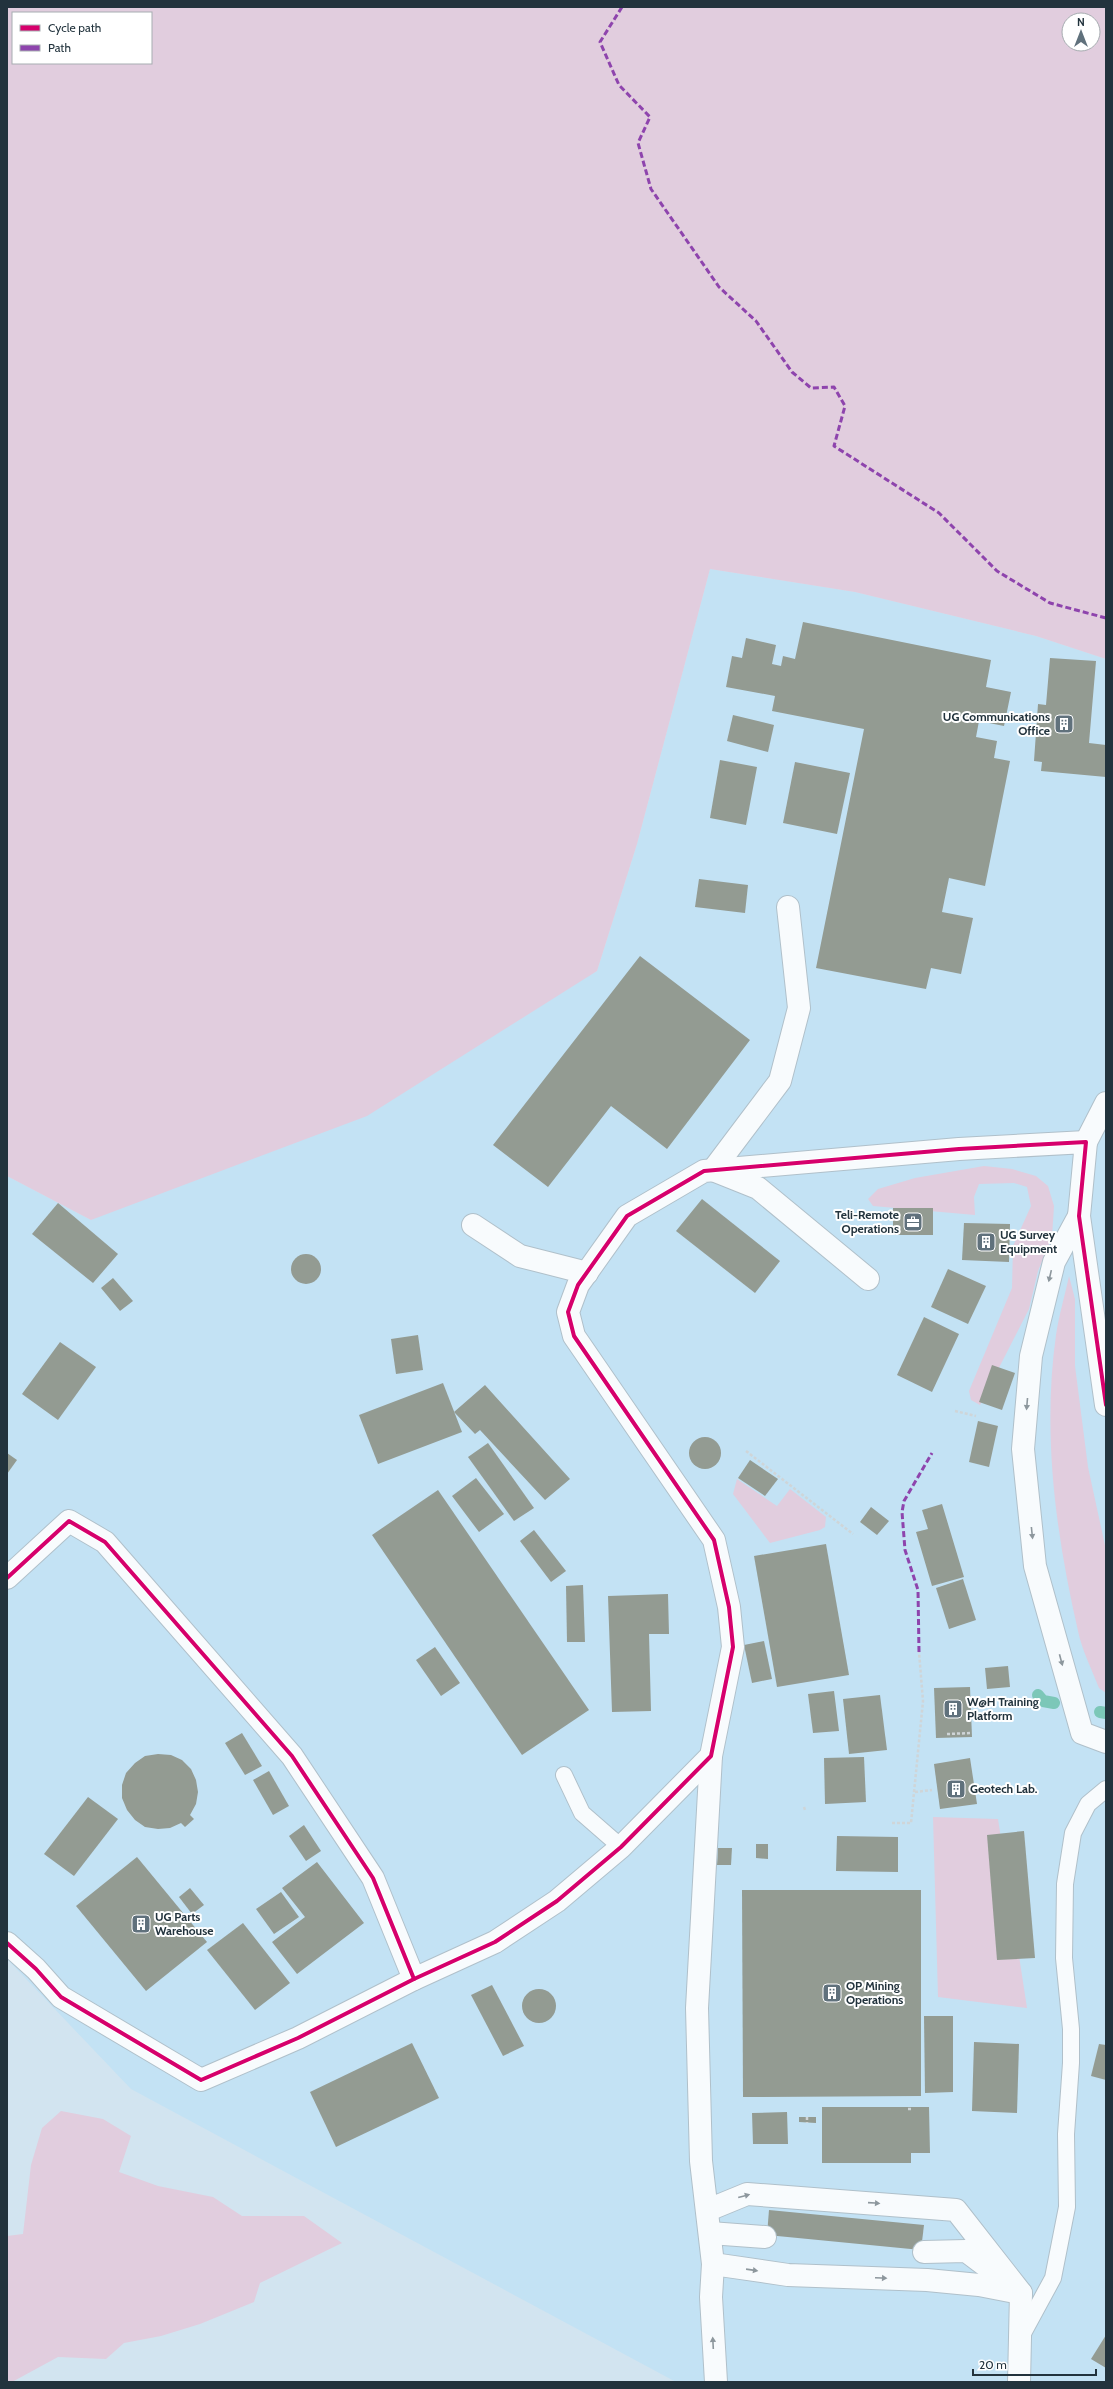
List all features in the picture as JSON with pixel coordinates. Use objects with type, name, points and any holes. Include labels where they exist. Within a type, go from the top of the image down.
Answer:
[{"type":"street","points":[[713,1170],[780,1081],[798,1008],[788,907]]},
{"type":"street","points":[[1106,1103],[1086,1142],[1079,1216],[1106,1405]]},
{"type":"street","points":[[716,2382],[711,2297],[713,2264],[702,2161],[697,2008],[711,1756],[733,1646],[729,1607],[714,1540],[574,1336],[568,1312],[578,1285],[627,1216],[704,1171],[959,1149],[1086,1142]]},
{"type":"street","points":[[713,1170],[758,1188],[868,1279]]},
{"type":"street","points":[[1079,1216],[1054,1262],[1031,1356],[1023,1449],[1036,1566],[1067,1682],[1082,1733],[1106,1742]]},
{"type":"street","points":[[473,1225],[520,1256],[587,1273]]},
{"type":"street","points":[[7,1578],[69,1520],[105,1542],[292,1756],[373,1878],[414,1978]]},
{"type":"street","points":[[7,1943],[36,1969],[61,1998],[201,2080],[298,2038],[414,1978],[495,1942],[557,1901],[621,1847],[711,1756]]},
{"type":"street","points":[[708,2210],[747,2194],[956,2210],[1021,2293],[1019,2382]]},
{"type":"street","points":[[710,2233],[765,2237]]},
{"type":"street","points":[[924,2252],[966,2251],[1021,2293]]},
{"type":"street","points":[[713,2264],[788,2275],[927,2280],[979,2285],[1021,2293]]},
{"type":"lane","points":[[564,1775],[582,1813],[621,1847]]},
{"type":"lane","points":[[1020,2338],[1053,2278],[1067,2208],[1066,2134],[1072,2063],[1064,1951],[1065,1884],[1073,1833],[1088,1804],[1106,1789]]},
{"type":"path","points":[[955,1411],[976,1416]]},
{"type":"path","points":[[746,1451],[853,1534]]},
{"type":"path","points":[[892,1823],[911,1823],[923,1701],[919,1652]]},
{"type":"path","points":[[947,1734],[972,1733]]},
{"type":"path","points":[[915,1792],[932,1790]]},
{"type":"path","points":[[908,2109],[913,2109]]},
{"type":"path","points":[[807,2117],[807,2123]]},
{"type":"shaded area","points":[[7,7],[1106,7],[1106,659],[1036,636],[855,592],[710,569],[637,844],[597,971],[367,1116],[91,1220],[7,1176]]},
{"type":"shaded area","points":[[710,569],[855,592],[1036,636],[1106,659],[1106,2382],[676,2382],[131,2089],[7,1959],[7,1176],[91,1220],[597,971],[637,844]]},
{"type":"shaded area","points":[[984,1166],[1012,1169],[1036,1176],[1048,1186],[1054,1206],[1052,1237],[1038,1271],[1029,1309],[980,1405],[971,1400],[969,1391],[1012,1288],[1013,1246],[1031,1206],[1027,1187],[1014,1183],[979,1184],[974,1197],[975,1215],[873,1206],[868,1199],[878,1189],[915,1178]]},
{"type":"shaded area","points":[[1069,1276],[1075,1299],[1075,1366],[1088,1467],[1106,1550],[1106,1693],[1099,1688],[1080,1638],[1063,1558],[1054,1484],[1050,1410],[1052,1372],[1057,1328]]},
{"type":"shaded area","points":[[737,1479],[777,1506],[790,1489],[826,1517],[825,1527],[820,1530],[770,1543],[733,1494]]},
{"type":"shaded area","points":[[933,1817],[998,1819],[1027,2008],[938,1997]]},
{"type":"shaded area","points":[[61,2111],[103,2119],[131,2136],[119,2172],[158,2186],[213,2197],[242,2216],[304,2216],[342,2243],[260,2283],[254,2302],[200,2324],[161,2336],[124,2343],[106,2359],[58,2357],[12,2382],[7,2382],[7,2236],[23,2234],[31,2165],[42,2128]]},
{"type":"building","points":[[803,622],[991,660],[986,687],[1011,692],[1004,726],[979,721],[976,737],[997,741],[994,758],[1010,761],[985,886],[949,878],[942,912],[973,918],[961,974],[931,968],[926,989],[816,968],[864,729],[772,711],[775,696],[726,687],[732,656],[742,658],[746,638],[776,645],[772,664],[781,666],[783,656],[795,659]]},
{"type":"building","name":"UG Communications Office","points":[[1050,658],[1096,661],[1089,743],[1106,745],[1106,777],[1041,771],[1042,762],[1034,761],[1038,704],[1046,705]]},
{"type":"building","points":[[733,715],[774,725],[768,752],[727,741]]},
{"type":"building","points":[[720,760],[757,767],[746,825],[710,818]]},
{"type":"building","points":[[795,762],[850,773],[837,834],[783,823]]},
{"type":"building","points":[[699,879],[748,885],[745,913],[695,907]]},
{"type":"building","points":[[640,956],[750,1040],[667,1149],[611,1106],[548,1187],[493,1145]]},
{"type":"building","points":[[702,1199],[780,1261],[755,1293],[676,1231]]},
{"type":"building","points":[[58,1203],[118,1254],[93,1283],[32,1234]]},
{"type":"building","name":"Teli-Remote Operations","points":[[893,1208],[933,1208],[933,1235],[893,1235]]},
{"type":"building","name":"UG Survey Equipment","points":[[964,1223],[1010,1224],[1009,1262],[962,1260]]},
{"type":"building","points":[[306,1254],[312,1255],[320,1263],[320,1275],[312,1283],[306,1284],[300,1283],[292,1275],[291,1269],[292,1263],[300,1255]]},
{"type":"building","points":[[948,1269],[986,1286],[968,1324],[931,1307]]},
{"type":"building","points":[[113,1278],[133,1301],[120,1311],[101,1288]]},
{"type":"building","points":[[924,1317],[959,1334],[932,1392],[897,1375]]},
{"type":"building","points":[[418,1335],[423,1370],[396,1374],[391,1339]]},
{"type":"building","points":[[60,1342],[96,1367],[58,1420],[22,1394]]},
{"type":"building","points":[[992,1365],[1015,1373],[1002,1410],[979,1402]]},
{"type":"building","points":[[443,1383],[462,1432],[378,1464],[359,1415]]},
{"type":"building","points":[[485,1385],[570,1479],[545,1500],[480,1430],[475,1434],[454,1412]]},
{"type":"building","points":[[978,1421],[998,1426],[989,1467],[969,1462]]},
{"type":"building","points":[[705,1437],[716,1442],[721,1453],[716,1464],[705,1469],[694,1464],[689,1453],[694,1442]]},
{"type":"building","points":[[488,1443],[534,1508],[514,1521],[468,1457]]},
{"type":"building","points":[[7,1453],[17,1460],[7,1474]]},
{"type":"building","points":[[750,1460],[778,1479],[765,1496],[738,1478]]},
{"type":"building","points":[[476,1478],[504,1514],[479,1532],[452,1496]]},
{"type":"building","points":[[438,1490],[589,1710],[522,1755],[372,1535]]},
{"type":"building","points":[[942,1504],[964,1577],[932,1586],[916,1532],[928,1529],[922,1510]]},
{"type":"building","points":[[871,1507],[889,1521],[877,1535],[860,1522]]},
{"type":"building","points":[[534,1530],[566,1571],[551,1582],[520,1541]]},
{"type":"building","points":[[826,1544],[849,1675],[777,1687],[754,1556]]},
{"type":"building","points":[[963,1579],[976,1620],[949,1629],[936,1588]]},
{"type":"building","points":[[583,1585],[585,1642],[567,1642],[566,1586]]},
{"type":"building","points":[[668,1594],[669,1634],[649,1634],[651,1711],[612,1712],[608,1596]]},
{"type":"building","points":[[764,1641],[772,1679],[752,1683],[744,1645]]},
{"type":"building","points":[[435,1647],[460,1683],[441,1696],[416,1660]]},
{"type":"building","points":[[1008,1666],[1010,1687],[987,1689],[985,1668]]},
{"type":"building","name":"W@H Training Platform","points":[[970,1687],[972,1737],[936,1738],[934,1688]]},
{"type":"building","points":[[834,1691],[839,1731],[813,1733],[808,1694]]},
{"type":"building","points":[[880,1695],[887,1750],[849,1754],[843,1699]]},
{"type":"building","points":[[242,1733],[262,1766],[245,1775],[225,1743]]},
{"type":"building","points":[[158,1754],[171,1755],[182,1760],[191,1769],[196,1780],[198,1792],[196,1804],[190,1815],[194,1819],[185,1827],[181,1823],[170,1828],[158,1829],[145,1827],[135,1820],[127,1810],[122,1798],[122,1785],[126,1773],[135,1763],[145,1756]]},
{"type":"building","points":[[864,1757],[866,1802],[825,1804],[824,1758]]},
{"type":"building","name":"Geotech Lab.","points":[[970,1758],[977,1804],[940,1809],[934,1764]]},
{"type":"building","points":[[269,1771],[289,1806],[273,1815],[253,1780]]},
{"type":"building","points":[[88,1797],[118,1819],[74,1876],[44,1854]]},
{"type":"building","points":[[304,1825],[321,1851],[306,1861],[289,1836]]},
{"type":"building","points":[[1024,1831],[1035,1958],[997,1960],[987,1835]]},
{"type":"building","points":[[837,1836],[898,1837],[898,1872],[836,1871]]},
{"type":"building","points":[[756,1844],[768,1844],[768,1859],[756,1858]]},
{"type":"building","points":[[718,1848],[732,1848],[731,1865],[717,1865]]},
{"type":"building","name":"UG Parts Warehouse","points":[[137,1857],[207,1942],[146,1991],[76,1906]]},
{"type":"building","points":[[317,1862],[364,1923],[297,1974],[272,1942],[305,1917],[282,1888]]},
{"type":"building","points":[[190,1888],[204,1905],[192,1914],[179,1897]]},
{"type":"building","name":"OP Mining Operations","points":[[742,1890],[921,1890],[921,2096],[743,2097]]},
{"type":"building","points":[[281,1892],[299,1917],[274,1934],[256,1909]]},
{"type":"building","points":[[243,1923],[290,1983],[255,2010],[207,1950]]},
{"type":"building","points":[[492,1985],[524,2046],[503,2056],[471,1995]]},
{"type":"building","points":[[536,1989],[542,1989],[551,1994],[555,2000],[555,2012],[551,2018],[542,2023],[536,2023],[527,2018],[522,2009],[522,2003],[527,1994]]},
{"type":"building","points":[[924,2016],[953,2016],[953,2092],[925,2093]]},
{"type":"building","points":[[974,2042],[1019,2044],[1017,2113],[972,2111]]},
{"type":"building","points":[[412,2043],[439,2098],[336,2147],[310,2092]]},
{"type":"building","points":[[1099,2044],[1106,2045],[1106,2080],[1091,2076]]},
{"type":"building","points":[[822,2107],[929,2107],[930,2153],[911,2153],[911,2163],[822,2163]]},
{"type":"building","points":[[787,2112],[788,2144],[753,2144],[752,2113]]},
{"type":"building","points":[[799,2117],[816,2117],[816,2123],[799,2122]]},
{"type":"building","points":[[769,2210],[924,2225],[921,2250],[767,2235]]},
{"type":"building","points":[[1106,2335],[1106,2368],[1091,2359]]},
{"type":"waterway","points":[[1038,1695],[1043,1701],[1054,1703]]},
{"type":"waterway","points":[[1100,1712],[1106,1713]]},
{"type":"marked path","points":[[622,7],[600,42],[619,85],[650,117],[638,143],[651,189],[719,287],[756,321],[792,372],[811,388],[834,387],[845,406],[834,446],[939,513],[997,571],[1050,603],[1106,618]]},
{"type":"marked path","points":[[919,1652],[918,1590],[905,1550],[902,1512],[904,1501],[932,1453]]},
{"type":"cycle path","points":[[7,1943],[36,1969],[61,1997],[201,2080],[298,2038],[414,1979],[495,1942],[557,1901],[621,1847],[711,1756],[733,1647],[729,1607],[714,1540],[574,1336],[568,1312],[578,1285],[627,1216],[704,1171],[959,1149],[1086,1142],[1079,1216],[1106,1405]]},
{"type":"cycle path","points":[[7,1578],[69,1521],[105,1542],[292,1756],[373,1878],[414,1979]]},
{"type":"place","name":"UG Communications Office","points":[[1064,724]]},
{"type":"place","name":"Teli-Remote Operations","points":[[913,1222]]},
{"type":"place","name":"UG Survey Equipment","points":[[986,1242]]},
{"type":"place","name":"W@H Training Platform","points":[[953,1709]]},
{"type":"place","name":"Geotech Lab.","points":[[956,1789]]},
{"type":"place","name":"UG Parts Warehouse","points":[[141,1924]]},
{"type":"place","name":"OP Mining Operations","points":[[832,1993]]}]
